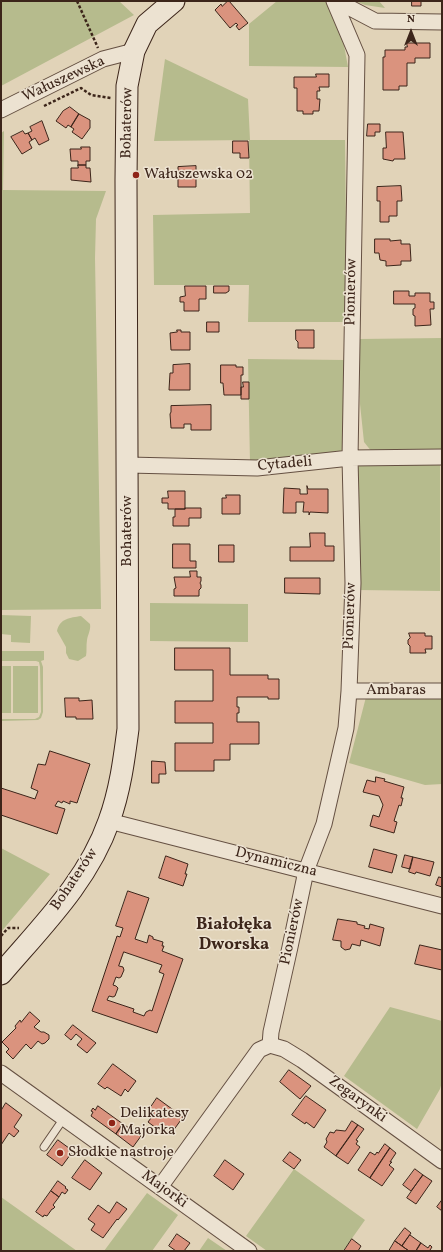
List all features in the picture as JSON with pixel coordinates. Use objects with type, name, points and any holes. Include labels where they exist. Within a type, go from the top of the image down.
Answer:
[{"type":"street","points":[[134,51],[147,24],[174,1]]},
{"type":"street","points":[[336,1],[375,21],[442,22]]},
{"type":"street","name":"Pionierów","points":[[270,1045],[271,1032],[306,871],[326,816],[346,728],[349,691],[352,583],[350,458],[357,55],[336,1]]},
{"type":"street","name":"Wałuszewska","points":[[1,110],[103,59],[134,51]]},
{"type":"street","name":"Bohaterów","points":[[1,974],[62,903],[91,862],[109,821],[121,780],[128,729],[127,86],[134,51]]},
{"type":"street","name":"Cytadeli","points":[[128,465],[257,468],[350,458],[442,457]]},
{"type":"street","name":"Ambaras","points":[[349,691],[442,691]]},
{"type":"street","name":"Dynamiczna","points":[[109,821],[442,906]]},
{"type":"street","points":[[160,1187],[259,1050],[270,1045]]},
{"type":"street","name":"Zegarynki","points":[[270,1045],[284,1049],[302,1060],[442,1161]]},
{"type":"street","name":"Majorki","points":[[1,1073],[249,1251]]},
{"type":"lane","points":[[44,1147],[64,1118]]},
{"type":"path","points":[[77,1],[103,59]]},
{"type":"green space","points":[[1,1],[119,1],[134,15],[1,86]]},
{"type":"green space","points":[[277,1],[328,1],[343,40],[348,67],[249,66],[249,24]]},
{"type":"green space","points":[[355,1],[379,1],[385,8],[365,5]]},
{"type":"green space","points":[[165,59],[248,99],[250,140],[345,140],[347,322],[248,322],[249,285],[154,285],[153,215],[250,213],[249,140],[154,141]]},
{"type":"green space","points":[[4,131],[3,190],[106,191],[96,219],[95,258],[101,609],[1,610],[1,133]]},
{"type":"green space","points":[[442,338],[442,451],[372,452],[364,442],[360,404],[360,339]]},
{"type":"green space","points":[[248,359],[346,360],[345,453],[250,463]]},
{"type":"green space","points":[[357,465],[440,465],[440,591],[357,590]]},
{"type":"green space","points":[[150,603],[248,604],[248,642],[150,641]]},
{"type":"green space","points":[[1,615],[31,616],[30,643],[11,642],[11,635],[1,634]]},
{"type":"green space","points":[[81,616],[90,624],[90,628],[87,640],[86,656],[78,661],[69,659],[66,653],[66,647],[57,631],[60,623],[66,619]]},
{"type":"green space","points":[[1,651],[44,651],[44,660],[41,661],[43,667],[43,712],[41,718],[38,720],[1,721],[1,719],[35,719],[39,717],[41,712],[39,662],[1,661]]},
{"type":"green space","points":[[1,666],[11,666],[11,713],[1,713]]},
{"type":"green space","points":[[13,666],[38,666],[38,713],[13,713]]},
{"type":"green space","points":[[442,696],[442,784],[425,785],[349,763],[366,697]]},
{"type":"green space","points":[[1,848],[50,874],[1,932]]},
{"type":"green space","points":[[390,1007],[442,1021],[442,1082],[440,1089],[417,1129],[344,1076]]},
{"type":"green space","points":[[294,1169],[365,1220],[343,1251],[267,1251],[246,1236]]},
{"type":"green space","points":[[147,1193],[178,1215],[152,1251],[104,1251]]},
{"type":"green space","points":[[1,1197],[77,1251],[1,1251]]},
{"type":"green space","points":[[208,1238],[227,1251],[199,1251]]},
{"type":"building","points":[[228,1],[248,23],[239,30],[236,23],[230,28],[215,10],[221,4],[222,6]]},
{"type":"building","points":[[412,1],[421,1],[421,6],[412,6]]},
{"type":"building","points":[[407,43],[430,43],[430,58],[415,58],[415,63],[407,63],[407,86],[399,86],[399,90],[383,90],[383,57],[385,57],[385,50],[405,50]]},
{"type":"building","points":[[316,74],[329,74],[329,87],[319,87],[320,91],[317,91],[317,99],[320,99],[319,111],[313,111],[313,114],[303,114],[303,111],[297,111],[297,88],[294,88],[294,77],[316,77]]},
{"type":"building","points":[[70,107],[79,114],[71,127],[68,125],[66,128],[56,121],[63,111]]},
{"type":"building","points":[[79,114],[90,120],[90,128],[82,139],[72,132],[74,129],[71,127]]},
{"type":"building","points":[[42,121],[49,140],[39,145],[35,138],[32,140],[28,133],[32,131],[30,127]]},
{"type":"building","points":[[368,124],[380,124],[380,132],[375,132],[375,136],[367,136]]},
{"type":"building","points":[[23,131],[25,134],[28,133],[32,140],[29,142],[32,148],[22,154],[11,137]]},
{"type":"building","points":[[386,132],[403,132],[405,159],[394,159],[393,161],[383,159],[383,148],[386,148]]},
{"type":"building","points":[[233,141],[248,141],[249,158],[240,158],[240,153],[233,153]]},
{"type":"building","points":[[81,147],[90,147],[90,161],[86,161],[86,165],[78,165],[78,161],[71,161],[70,149],[81,149]]},
{"type":"building","points":[[78,165],[86,165],[86,168],[90,168],[91,182],[71,180],[71,168],[78,168]]},
{"type":"building","points":[[196,166],[196,187],[178,187],[178,167]]},
{"type":"building","points":[[401,186],[402,201],[397,201],[397,216],[389,216],[389,222],[380,222],[380,201],[377,201],[377,187]]},
{"type":"building","points":[[375,239],[390,239],[390,241],[401,240],[401,244],[410,244],[411,261],[401,261],[401,265],[386,266],[386,261],[380,260],[379,253],[375,253]]},
{"type":"building","points":[[185,286],[206,286],[206,299],[199,299],[199,311],[184,311],[184,302],[180,302],[180,297],[185,296]]},
{"type":"building","points":[[214,286],[229,286],[229,291],[226,293],[214,293]]},
{"type":"building","points":[[394,291],[409,291],[409,296],[415,296],[415,293],[430,293],[430,302],[434,302],[434,309],[430,309],[431,325],[415,326],[413,309],[415,308],[415,304],[394,304]]},
{"type":"building","points":[[207,322],[219,322],[219,332],[207,332]]},
{"type":"building","points":[[177,330],[181,330],[181,332],[190,332],[190,350],[171,350],[170,333],[177,332]]},
{"type":"building","points":[[296,330],[314,330],[314,348],[298,348]]},
{"type":"building","points":[[190,364],[190,390],[169,390],[170,373],[173,373],[173,365]]},
{"type":"building","points":[[221,365],[236,365],[236,367],[243,367],[243,375],[241,375],[241,395],[224,395],[223,383],[221,383]]},
{"type":"building","points":[[243,382],[249,382],[249,399],[241,399],[241,387],[243,387]]},
{"type":"building","points":[[211,405],[211,430],[191,430],[191,424],[184,424],[184,428],[171,428],[171,406]]},
{"type":"building","points":[[307,486],[308,489],[328,489],[328,513],[310,512],[309,515],[309,512],[303,512],[304,502],[296,502],[296,513],[283,513],[284,488],[300,489],[300,494],[307,494]]},
{"type":"building","points":[[168,491],[185,491],[185,509],[168,509],[168,503],[162,503],[162,498],[168,498]]},
{"type":"building","points":[[226,495],[240,495],[240,514],[222,514],[222,498],[226,498]]},
{"type":"building","points":[[201,508],[201,518],[189,518],[189,526],[173,526],[175,509]]},
{"type":"building","points":[[310,533],[325,533],[325,546],[334,546],[334,561],[290,561],[290,547],[310,547]]},
{"type":"building","points":[[173,544],[190,544],[190,561],[196,561],[196,568],[173,568]]},
{"type":"building","points":[[219,545],[234,545],[234,562],[219,562]]},
{"type":"building","points":[[190,571],[197,571],[197,577],[201,577],[199,596],[174,596],[174,589],[176,588],[174,577],[190,577]]},
{"type":"building","points":[[285,578],[320,578],[320,594],[285,593]]},
{"type":"building","points":[[409,633],[425,633],[425,636],[432,636],[432,649],[425,649],[426,653],[410,653],[410,646],[408,644],[408,640],[410,638]]},
{"type":"building","points":[[175,648],[230,648],[230,675],[268,675],[268,679],[279,679],[279,699],[268,699],[268,697],[237,697],[237,707],[239,707],[239,713],[237,713],[237,722],[259,722],[259,744],[230,744],[230,760],[214,760],[214,771],[175,771],[175,743],[213,743],[213,723],[175,723],[175,701],[213,701],[213,670],[175,670]]},
{"type":"building","points":[[65,698],[79,698],[79,701],[92,700],[93,719],[76,719],[76,717],[66,717]]},
{"type":"building","points":[[50,751],[90,764],[77,803],[70,801],[70,804],[63,801],[62,803],[58,801],[55,806],[65,809],[57,834],[1,815],[1,788],[35,799],[38,791],[31,788],[38,764],[45,765]]},
{"type":"building","points":[[152,761],[165,762],[166,774],[159,774],[159,783],[152,783]]},
{"type":"building","points":[[376,777],[404,787],[401,798],[403,798],[401,806],[399,805],[394,821],[397,822],[394,833],[370,826],[373,815],[379,817],[383,805],[379,796],[363,792],[367,780],[375,782]]},
{"type":"building","points":[[374,849],[397,855],[392,873],[369,867]]},
{"type":"building","points":[[405,855],[413,857],[410,869],[402,867]]},
{"type":"building","points":[[166,856],[188,864],[185,874],[187,874],[183,886],[159,878]]},
{"type":"building","points":[[413,857],[434,862],[430,876],[416,872],[415,874],[409,872]]},
{"type":"building","points":[[439,877],[442,878],[442,887],[436,885]]},
{"type":"building","points":[[128,891],[149,898],[135,939],[147,943],[149,935],[153,937],[153,939],[163,942],[162,946],[164,946],[162,951],[183,959],[157,1033],[92,1011],[117,936],[120,937],[123,928],[116,926]],"holes":[[[124,952],[162,965],[159,972],[164,974],[152,1011],[150,1010],[146,1012],[144,1016],[133,1012],[134,1009],[107,1000],[109,996],[115,996],[118,988],[113,985],[116,977],[121,977],[124,970],[123,967],[119,966]]]},
{"type":"building","points":[[338,919],[357,922],[357,924],[365,926],[364,928],[369,929],[370,924],[384,928],[380,946],[361,940],[360,946],[352,944],[350,949],[345,950],[341,947],[341,941],[333,940]]},
{"type":"building","points":[[420,945],[442,950],[442,970],[415,964]]},
{"type":"building","points":[[30,1012],[40,1021],[34,1027],[49,1035],[49,1039],[42,1044],[38,1041],[31,1049],[26,1044],[13,1059],[6,1052],[9,1049],[2,1042],[16,1028],[15,1026],[20,1020],[21,1022]]},
{"type":"building","points":[[73,1025],[96,1043],[87,1053],[77,1045],[82,1039],[76,1034],[71,1040],[65,1035]]},
{"type":"building","points":[[113,1064],[136,1081],[128,1092],[125,1089],[121,1096],[107,1087],[105,1089],[98,1084]]},
{"type":"building","points":[[289,1070],[311,1086],[300,1099],[280,1082]]},
{"type":"building","points":[[306,1096],[326,1110],[314,1128],[292,1115]]},
{"type":"building","points":[[157,1098],[183,1117],[173,1131],[166,1126],[156,1128],[148,1122],[154,1114],[149,1110]]},
{"type":"building","points":[[6,1103],[22,1115],[14,1127],[19,1131],[14,1137],[9,1133],[1,1145],[1,1111]]},
{"type":"building","points":[[98,1106],[123,1124],[116,1134],[91,1116],[93,1112],[91,1111],[93,1108],[95,1110]]},
{"type":"building","points":[[352,1121],[358,1125],[336,1156],[324,1147],[327,1142],[326,1139],[330,1132],[334,1133],[336,1130],[345,1131]]},
{"type":"building","points":[[123,1124],[141,1136],[133,1147],[116,1134]]},
{"type":"building","points":[[358,1125],[364,1129],[356,1140],[358,1141],[356,1144],[360,1147],[348,1164],[336,1156]]},
{"type":"building","name":"Słodkie nastroje","points":[[58,1140],[73,1151],[62,1166],[47,1155]]},
{"type":"building","points":[[385,1144],[390,1148],[370,1178],[358,1170],[370,1152],[375,1155]]},
{"type":"building","points":[[390,1148],[396,1153],[389,1165],[394,1169],[382,1186],[370,1178]]},
{"type":"building","points":[[290,1152],[301,1160],[294,1169],[283,1161]]},
{"type":"building","points":[[85,1160],[102,1173],[90,1190],[72,1178]]},
{"type":"building","points":[[225,1160],[244,1174],[233,1190],[214,1176]]},
{"type":"building","points":[[415,1169],[423,1175],[411,1191],[403,1185]]},
{"type":"building","points":[[423,1175],[432,1181],[416,1204],[407,1198]]},
{"type":"building","points":[[58,1181],[68,1190],[65,1194],[62,1192],[59,1197],[51,1191]]},
{"type":"building","points":[[51,1191],[59,1197],[53,1205],[55,1207],[47,1216],[44,1215],[43,1217],[36,1212]]},
{"type":"building","points":[[442,1200],[442,1211],[437,1207]]},
{"type":"building","points":[[117,1202],[127,1209],[118,1220],[117,1219],[103,1238],[91,1230],[95,1224],[88,1219],[98,1205],[109,1213]]},
{"type":"building","points":[[405,1228],[411,1233],[402,1246],[395,1241]]},
{"type":"building","points":[[177,1234],[190,1243],[184,1251],[176,1251],[169,1246]]},
{"type":"building","points":[[410,1235],[421,1243],[416,1251],[409,1251],[402,1246]]},
{"type":"building","points":[[352,1239],[361,1246],[358,1251],[344,1251]]},
{"type":"building","points":[[395,1241],[409,1251],[389,1251]]},
{"type":"building","points":[[421,1243],[428,1248],[430,1245],[432,1247],[430,1250],[432,1251],[416,1251]]},
{"type":"place","name":"Wałuszewska 02","points":[[136,175]]},
{"type":"place","name":"Delikatesy Majorka","points":[[112,1123]]},
{"type":"place","name":"Słodkie nastroje","points":[[60,1153]]},
{"type":"district","name":"Białołęka Dworska","points":[[234,936]]}]
